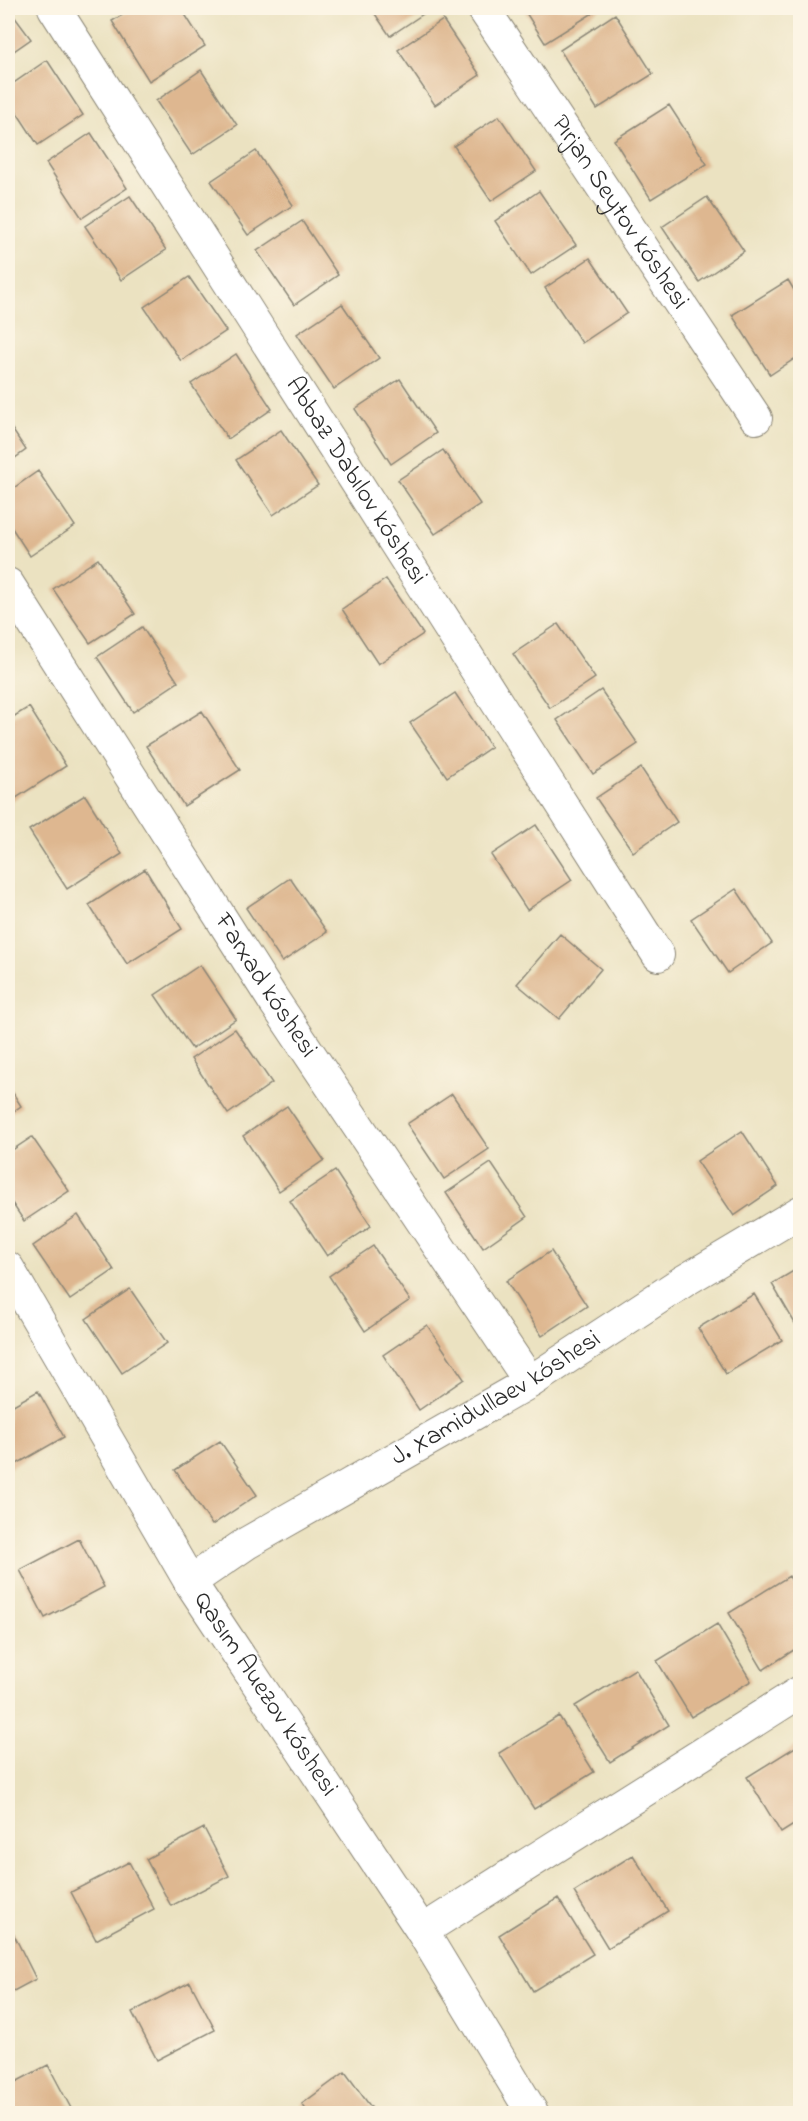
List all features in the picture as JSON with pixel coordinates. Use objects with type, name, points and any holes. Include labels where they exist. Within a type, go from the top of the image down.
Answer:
[{"type":"street","name":"Abbaz Dabılov kóshesi","points":[[54,8],[658,955]]},
{"type":"street","name":"Pırjan Seytov kóshesi","points":[[483,8],[756,418]]},
{"type":"street","name":"Farxad kóshesi","points":[[8,584],[272,998],[530,1382]]},
{"type":"street","name":"J. Xamidullaev kóshesi","points":[[190,1582],[247,1543],[530,1382],[684,1281],[801,1212]]},
{"type":"street","name":"Qasım Auezov kóshesi","points":[[8,1268],[190,1582],[422,1931],[533,2114]]},
{"type":"street","points":[[422,1931],[801,1692]]},
{"type":"building","points":[[8,8],[31,39],[8,55]]},
{"type":"building","points":[[134,8],[181,8],[205,46],[149,81],[112,21]]},
{"type":"building","points":[[371,8],[432,8],[390,36]]},
{"type":"building","points":[[523,8],[601,8],[545,43]]},
{"type":"building","points":[[615,14],[653,74],[597,109],[560,50]]},
{"type":"building","points":[[443,20],[480,75],[435,105],[398,50]]},
{"type":"building","points":[[47,60],[83,115],[38,145],[8,99],[8,87]]},
{"type":"building","points":[[201,70],[237,125],[192,155],[156,101]]},
{"type":"building","points":[[669,105],[707,164],[651,199],[614,140]]},
{"type":"building","points":[[499,116],[536,171],[491,201],[454,146]]},
{"type":"building","points":[[91,133],[127,188],[82,218],[46,163]]},
{"type":"building","points":[[256,151],[293,205],[248,235],[211,181]]},
{"type":"building","points":[[539,191],[576,245],[531,275],[495,221]]},
{"type":"building","points":[[130,196],[166,250],[121,280],[85,226]]},
{"type":"building","points":[[707,197],[744,251],[699,282],[662,227]]},
{"type":"building","points":[[302,221],[338,275],[294,305],[257,251]]},
{"type":"building","points":[[590,258],[627,313],[582,343],[545,288]]},
{"type":"building","points":[[189,277],[226,331],[181,361],[144,307]]},
{"type":"building","points":[[788,280],[800,300],[800,355],[770,375],[732,315]]},
{"type":"building","points":[[342,304],[379,358],[334,389],[297,334]]},
{"type":"building","points":[[236,354],[272,409],[228,439],[191,384]]},
{"type":"building","points":[[400,379],[436,433],[391,464],[355,409]]},
{"type":"building","points":[[8,423],[26,450],[8,463]]},
{"type":"building","points":[[281,430],[318,485],[273,515],[236,460]]},
{"type":"building","points":[[443,450],[480,504],[435,534],[398,480]]},
{"type":"building","points":[[38,471],[75,526],[30,556],[8,522],[8,492]]},
{"type":"building","points":[[98,559],[135,614],[90,643],[53,589]]},
{"type":"building","points":[[386,579],[423,634],[378,664],[342,609]]},
{"type":"building","points":[[558,624],[595,678],[550,708],[513,654]]},
{"type":"building","points":[[142,627],[178,682],[133,712],[97,657]]},
{"type":"building","points":[[601,690],[638,744],[593,774],[557,720]]},
{"type":"building","points":[[455,693],[491,747],[447,777],[410,723]]},
{"type":"building","points":[[29,707],[66,766],[10,802],[8,797],[8,720]]},
{"type":"building","points":[[202,711],[240,770],[184,806],[146,746]]},
{"type":"building","points":[[641,768],[677,822],[633,852],[596,798]]},
{"type":"building","points":[[85,795],[122,854],[67,889],[29,830]]},
{"type":"building","points":[[536,825],[572,880],[527,910],[491,855]]},
{"type":"building","points":[[145,869],[182,929],[127,964],[89,905]]},
{"type":"building","points":[[290,878],[327,932],[282,962],[246,908]]},
{"type":"building","points":[[736,889],[772,943],[728,973],[691,919]]},
{"type":"building","points":[[560,934],[601,969],[559,1019],[517,984]]},
{"type":"building","points":[[200,965],[236,1019],[192,1049],[155,995]]},
{"type":"building","points":[[235,1029],[272,1083],[228,1114],[191,1059]]},
{"type":"building","points":[[8,1085],[21,1106],[8,1115]]},
{"type":"building","points":[[452,1094],[489,1149],[444,1179],[407,1124]]},
{"type":"building","points":[[287,1106],[324,1160],[279,1191],[243,1136]]},
{"type":"building","points":[[742,1131],[778,1186],[734,1216],[697,1161]]},
{"type":"building","points":[[32,1137],[69,1191],[24,1221],[8,1197],[8,1153]]},
{"type":"building","points":[[491,1163],[527,1217],[483,1248],[446,1193]]},
{"type":"building","points":[[335,1171],[371,1226],[327,1256],[290,1201]]},
{"type":"building","points":[[78,1215],[114,1270],[70,1300],[33,1246]]},
{"type":"building","points":[[373,1246],[410,1300],[365,1331],[329,1276]]},
{"type":"building","points":[[551,1251],[587,1306],[542,1336],[506,1281]]},
{"type":"building","points":[[800,1267],[800,1332],[772,1284]]},
{"type":"building","points":[[130,1289],[167,1343],[122,1373],[86,1319]]},
{"type":"building","points":[[754,1294],[782,1340],[726,1374],[698,1328]]},
{"type":"building","points":[[427,1325],[464,1379],[419,1410],[383,1355]]},
{"type":"building","points":[[38,1391],[64,1437],[8,1469],[8,1408]]},
{"type":"building","points":[[220,1441],[257,1495],[212,1525],[175,1470]]},
{"type":"building","points":[[79,1539],[104,1587],[45,1618],[20,1570]]},
{"type":"building","points":[[789,1576],[800,1596],[800,1646],[763,1670],[729,1613]]},
{"type":"building","points":[[717,1624],[751,1681],[691,1717],[657,1661]]},
{"type":"building","points":[[635,1669],[669,1725],[610,1762],[575,1706]]},
{"type":"building","points":[[559,1716],[594,1772],[534,1809],[499,1753]]},
{"type":"building","points":[[800,1744],[800,1821],[781,1833],[747,1777]]},
{"type":"building","points":[[204,1828],[229,1876],[171,1906],[146,1859]]},
{"type":"building","points":[[633,1855],[668,1911],[608,1948],[574,1892]]},
{"type":"building","points":[[129,1862],[154,1909],[96,1940],[71,1892]]},
{"type":"building","points":[[558,1898],[593,1954],[533,1991],[499,1935]]},
{"type":"building","points":[[12,1931],[36,1979],[8,1994],[8,1933]]},
{"type":"building","points":[[190,1982],[215,2030],[157,2060],[132,2012]]},
{"type":"building","points":[[48,2065],[73,2112],[8,2114],[8,2086]]},
{"type":"building","points":[[345,2072],[376,2114],[309,2114],[302,2104]]}]
